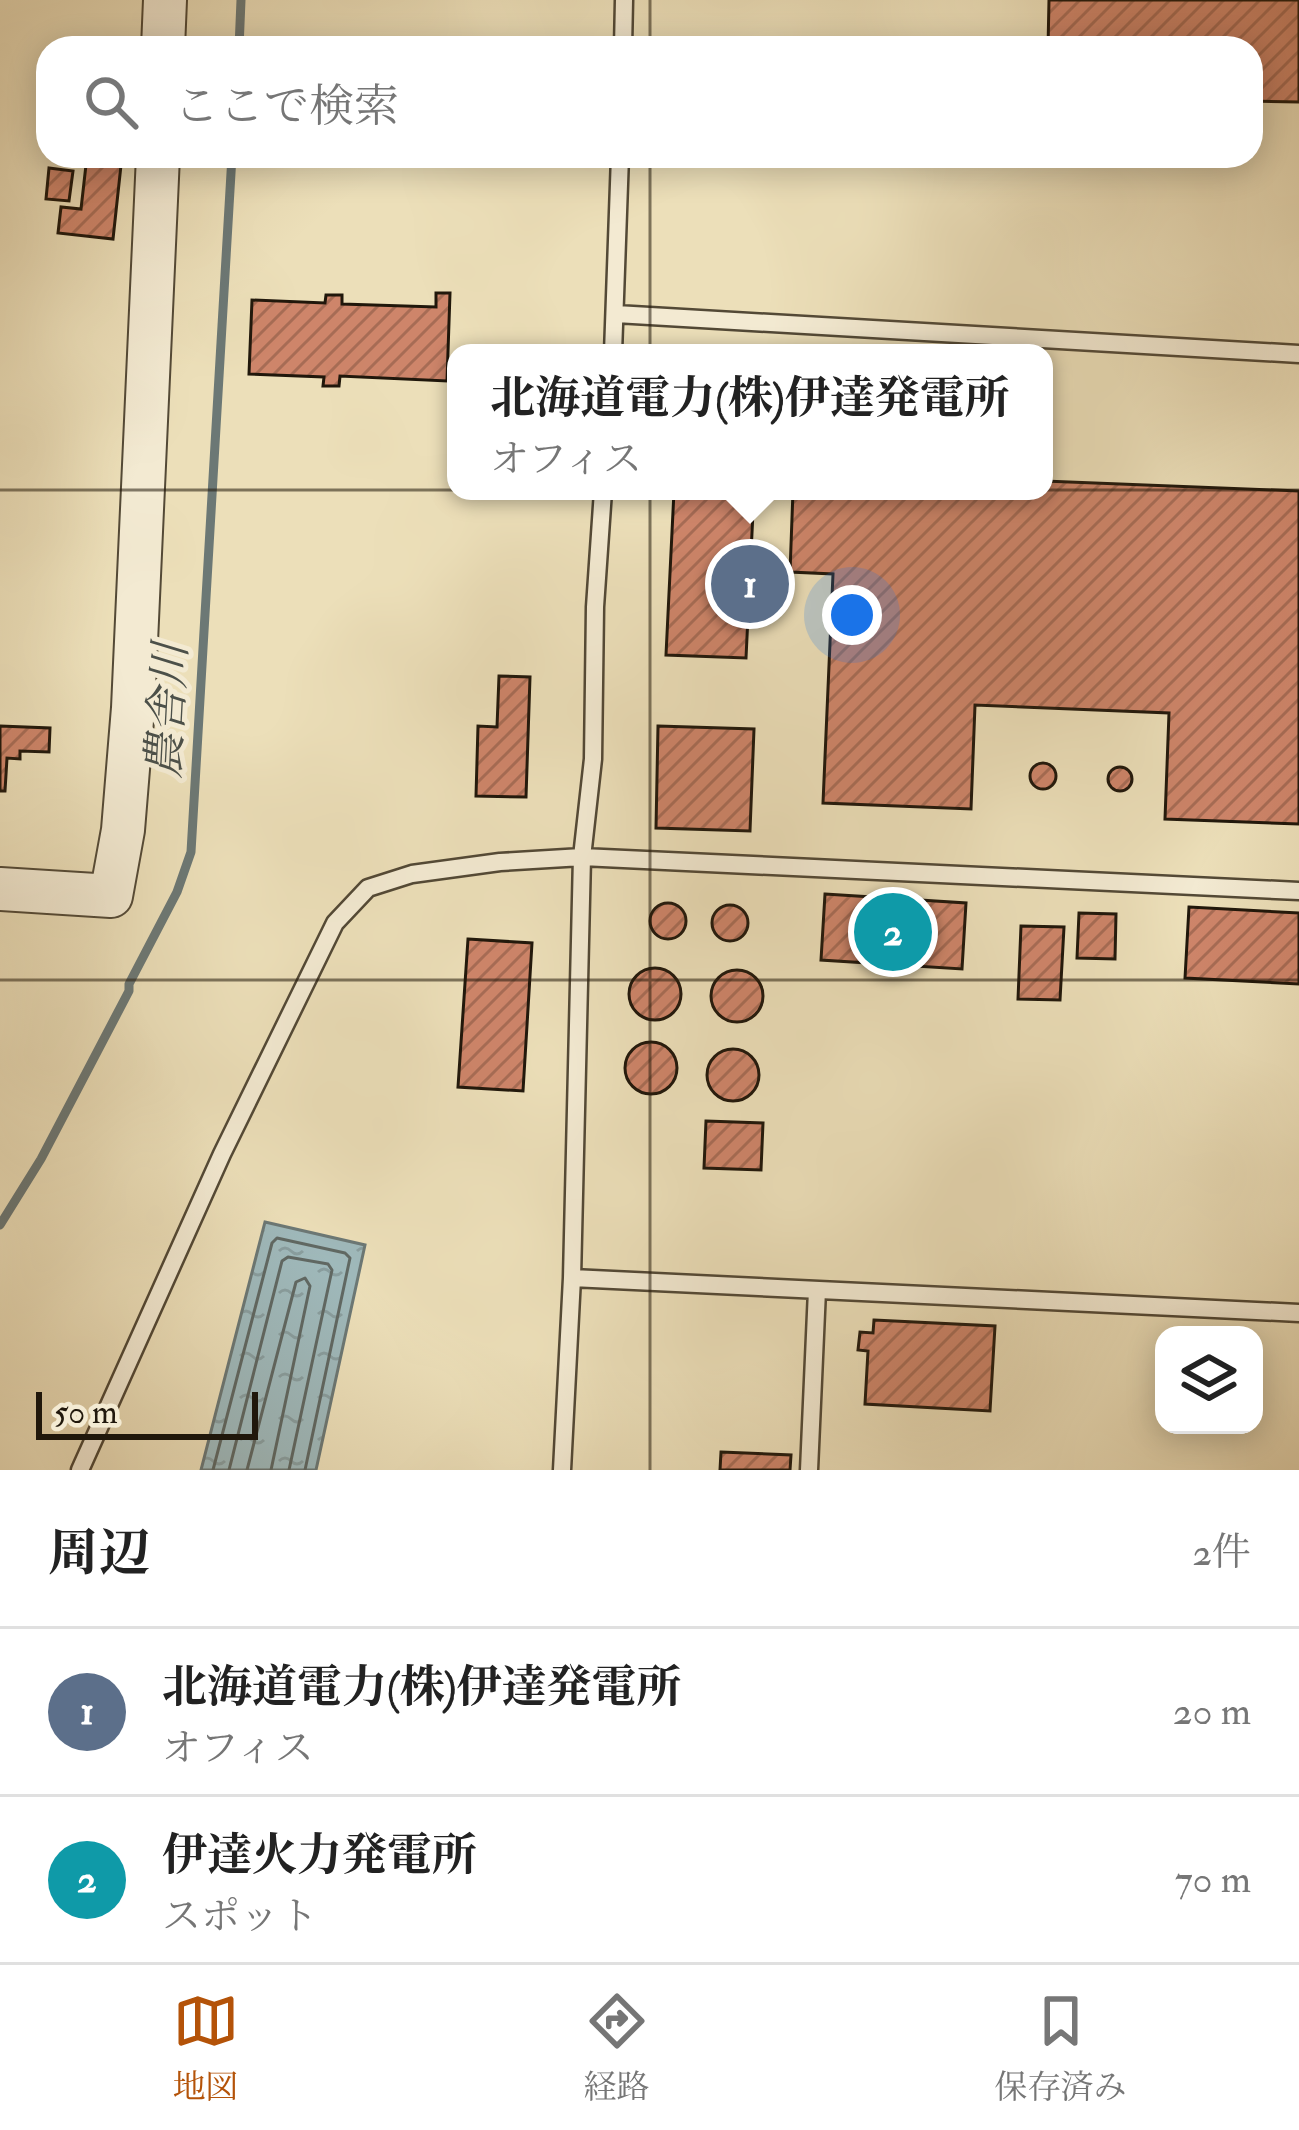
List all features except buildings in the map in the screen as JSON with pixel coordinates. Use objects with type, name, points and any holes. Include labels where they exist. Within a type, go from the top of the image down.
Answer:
[{"type":"street","points":[[164,36],[165,0]]},
{"type":"street","points":[[0,889],[111,896],[123,830],[133,708],[157,168]]},
{"type":"lane","points":[[623,36],[624,0]]},
{"type":"lane","points":[[614,344],[620,168]]},
{"type":"lane","points":[[616,314],[1299,354]]},
{"type":"lane","points":[[562,1470],[572,1278],[582,857],[593,759],[602,500]]},
{"type":"lane","points":[[80,1470],[222,1154],[335,923],[368,888],[412,874],[582,857],[1299,891]]},
{"type":"lane","points":[[572,1278],[1299,1313]]},
{"type":"lane","points":[[809,1470],[818,1289]]},
{"type":"water","points":[[265,1222],[365,1245],[316,1470],[201,1470]]},
{"type":"waterway","name":"農舎川","points":[[240,36],[241,0]]},
{"type":"waterway","name":"農舎川","points":[[0,1225],[41,1159],[129,991],[191,852],[231,168]]},
{"type":"place","name":"北海道電力(株)伊達発電所","points":[[750,584]]},
{"type":"place","name":"伊達火力発電所","points":[[893,932]]}]
